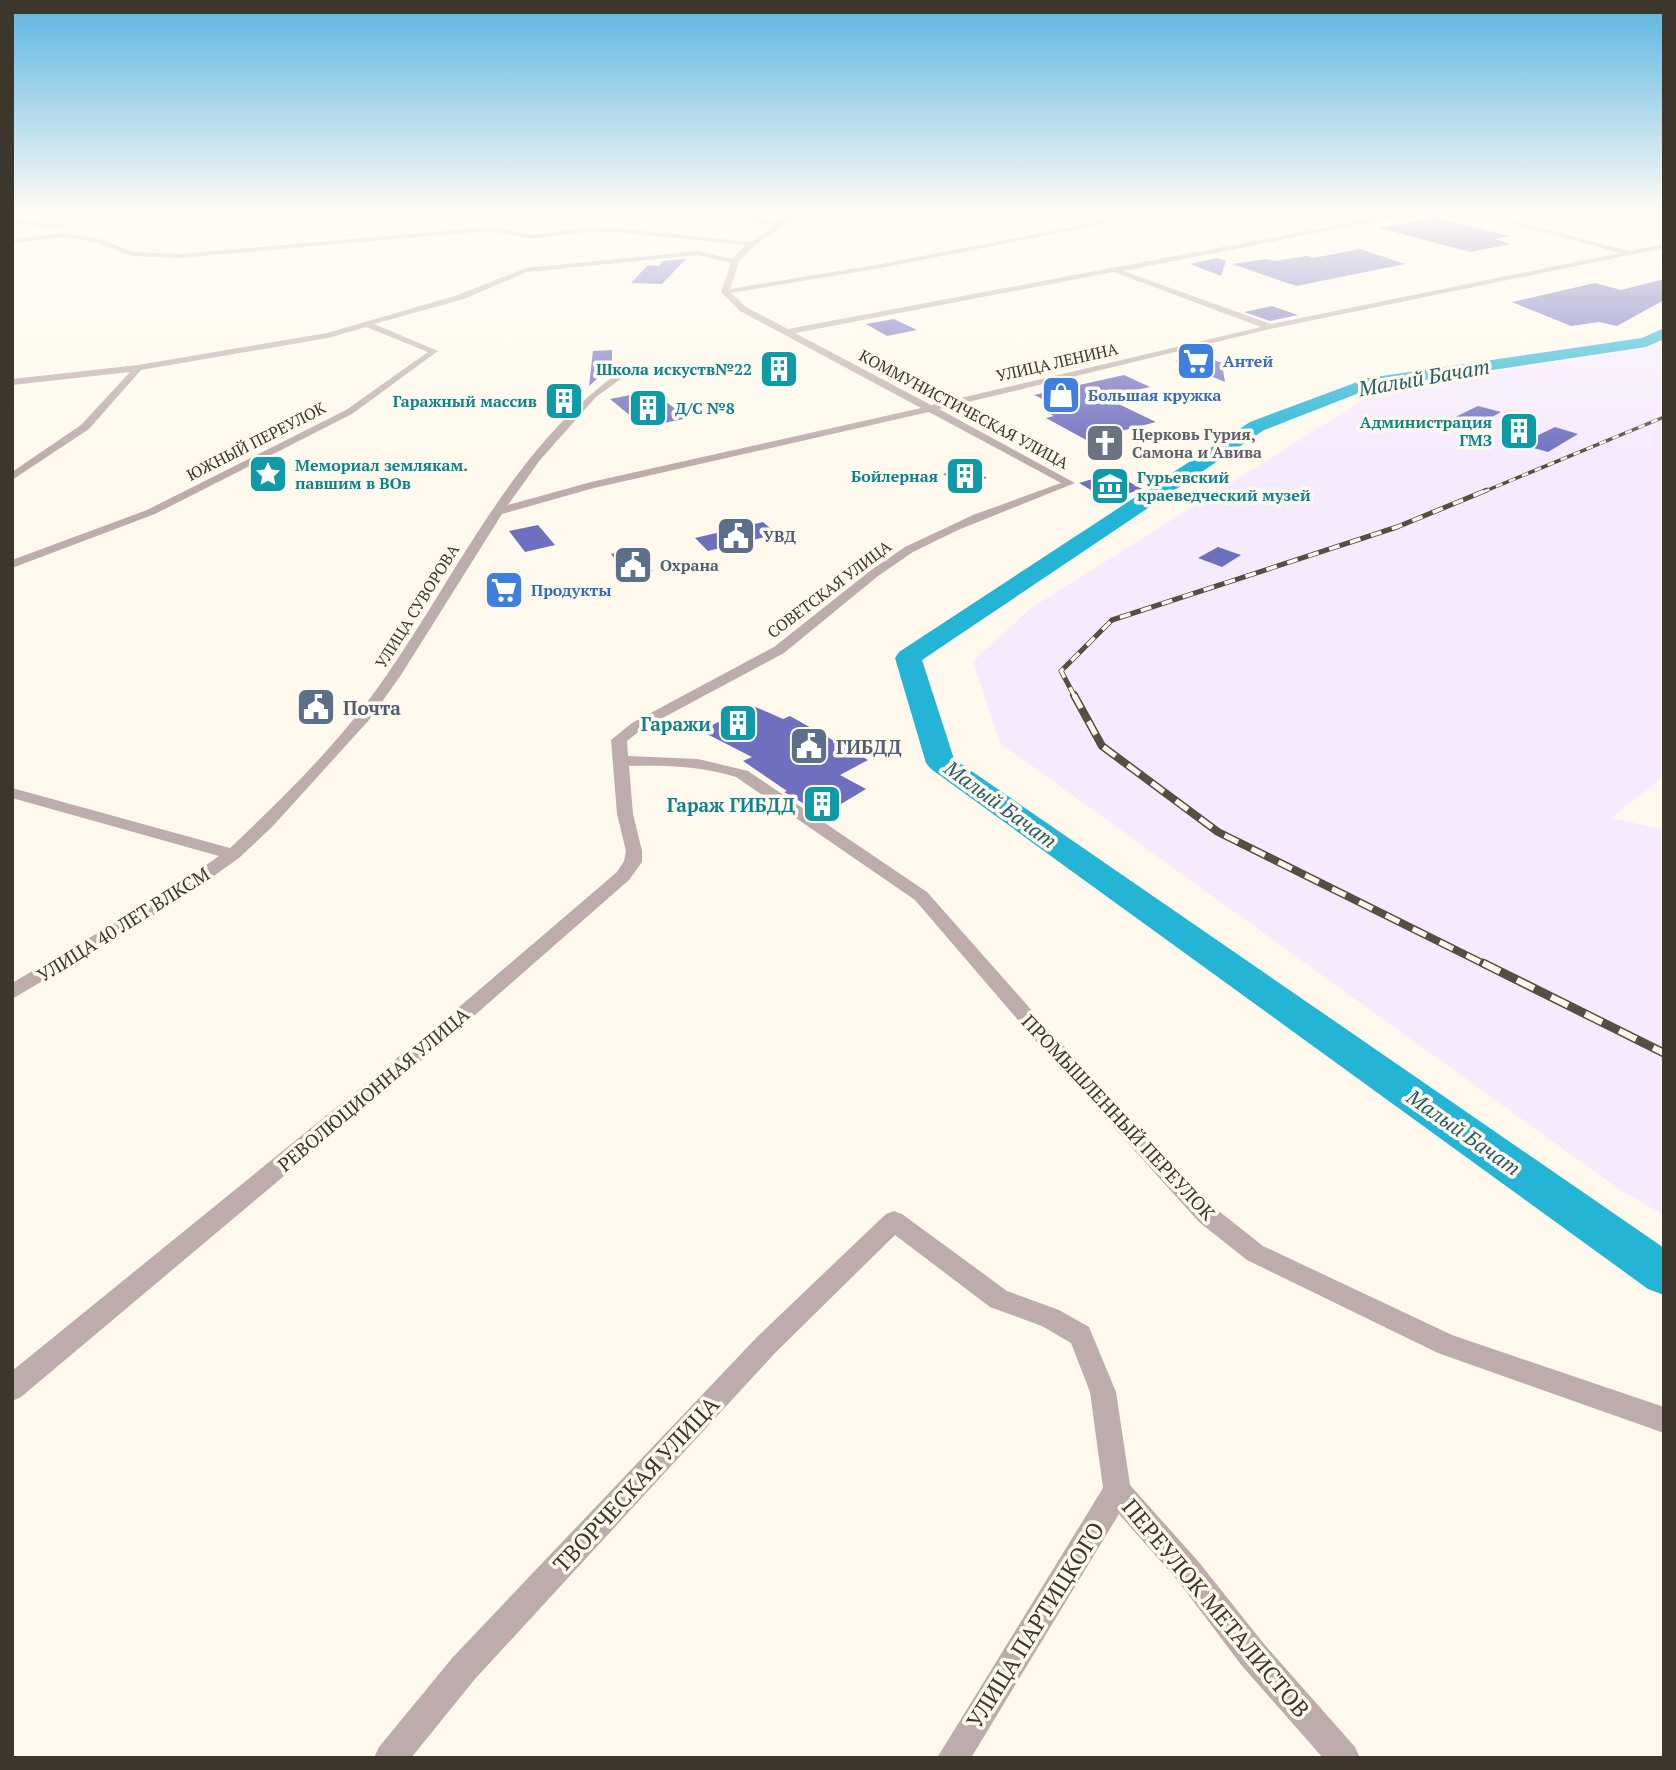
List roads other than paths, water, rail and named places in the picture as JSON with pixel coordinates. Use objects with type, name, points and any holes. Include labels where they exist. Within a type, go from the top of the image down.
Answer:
[{"type":"street","points":[[12,382],[138,368],[328,335],[467,295]]},
{"type":"street","name":"КОММУНИСТИЧЕСКАЯ УЛИЦА","points":[[728,295],[743,309],[1070,483]]},
{"type":"street","points":[[788,332],[990,295]]},
{"type":"street","points":[[1182,295],[1270,327]]},
{"type":"street","name":"УЛИЦА ЛЕНИНА","points":[[501,511],[592,485],[1270,327],[1428,295]]},
{"type":"street","name":"ЮЖНЫЙ ПЕРЕУЛОК","points":[[12,564],[151,512],[349,412],[434,351],[366,324]]},
{"type":"street","points":[[12,477],[85,426],[138,368]]},
{"type":"street","name":"УЛИЦА СУВОРОВА","points":[[233,855],[365,717],[481,536],[536,458],[573,414],[610,381],[624,373]]},
{"type":"street","name":"СОВЕТСКАЯ УЛИЦА","points":[[619,740],[637,726],[799,638],[887,564],[911,549],[987,514],[1070,483]]},
{"type":"street","name":"РЕВОЛЮЦИОННАЯ УЛИЦА","points":[[12,1388],[452,1024],[623,876],[633,862],[634,851],[625,814],[619,740]]},
{"type":"street","name":"ПРОМЫШЛЕННЫЙ ПЕРЕУЛОК","points":[[622,761],[692,761],[721,766],[742,774],[921,896],[1207,1215],[1255,1253],[1447,1345],[1664,1420]]},
{"type":"street","points":[[12,793],[233,855]]},
{"type":"street","name":"УЛИЦА 40 ЛЕТ ВЛКСМ","points":[[12,992],[177,894],[233,855]]},
{"type":"street","name":"ПЕРЕУЛОК МЕТАЛИСТОВ","points":[[894,1221],[999,1299],[1050,1318],[1080,1335],[1102,1392],[1117,1491],[1188,1571],[1253,1655],[1344,1758]]},
{"type":"street","name":"ТВОРЧЕСКАЯ УЛИЦА","points":[[390,1758],[464,1668],[758,1354],[894,1221]]},
{"type":"street","name":"УЛИЦА ПАРТИЦКОГО","points":[[953,1758],[1117,1491]]},
{"type":"waterway","name":"Малый Бачат","points":[[1664,333],[1646,342],[1368,383],[1257,426],[908,658],[941,763],[1664,1274]]},
{"type":"railway","points":[[1483,492],[1664,417]]},
{"type":"railway","points":[[1075,697],[1061,671],[1112,620],[1397,527],[1487,490]]},
{"type":"railway","points":[[1074,695],[1102,746],[1218,832],[1486,965]]},
{"type":"railway","points":[[1483,963],[1664,1053]]},
{"type":"place","name":"Антей","points":[[1196,361]]},
{"type":"place","name":"Школа искуств№22","points":[[779,369]]},
{"type":"place","name":"Большая кружка","points":[[1061,395]]},
{"type":"place","name":"Гаражный массив","points":[[564,401]]},
{"type":"place","name":"Д/С №8","points":[[648,408]]},
{"type":"place","name":"Администрация ГМЗ","points":[[1519,431]]},
{"type":"place","name":"Церковь Гурия, Самона и Авива","points":[[1105,443]]},
{"type":"place","name":"Мемориал землякам. павшим в ВОв","points":[[268,474]]},
{"type":"place","name":"Бойлерная","points":[[965,476]]},
{"type":"place","name":"Гурьевский краеведческий музей","points":[[1110,486]]},
{"type":"place","name":"УВД","points":[[736,536]]},
{"type":"place","name":"Охрана","points":[[633,565]]},
{"type":"place","name":"Продукты","points":[[504,590]]},
{"type":"place","name":"Почта","points":[[316,707]]},
{"type":"place","name":"Гаражи","points":[[738,723]]},
{"type":"place","name":"ГИБДД","points":[[809,746]]},
{"type":"place","name":"Гараж ГИБДД","points":[[822,804]]}]
